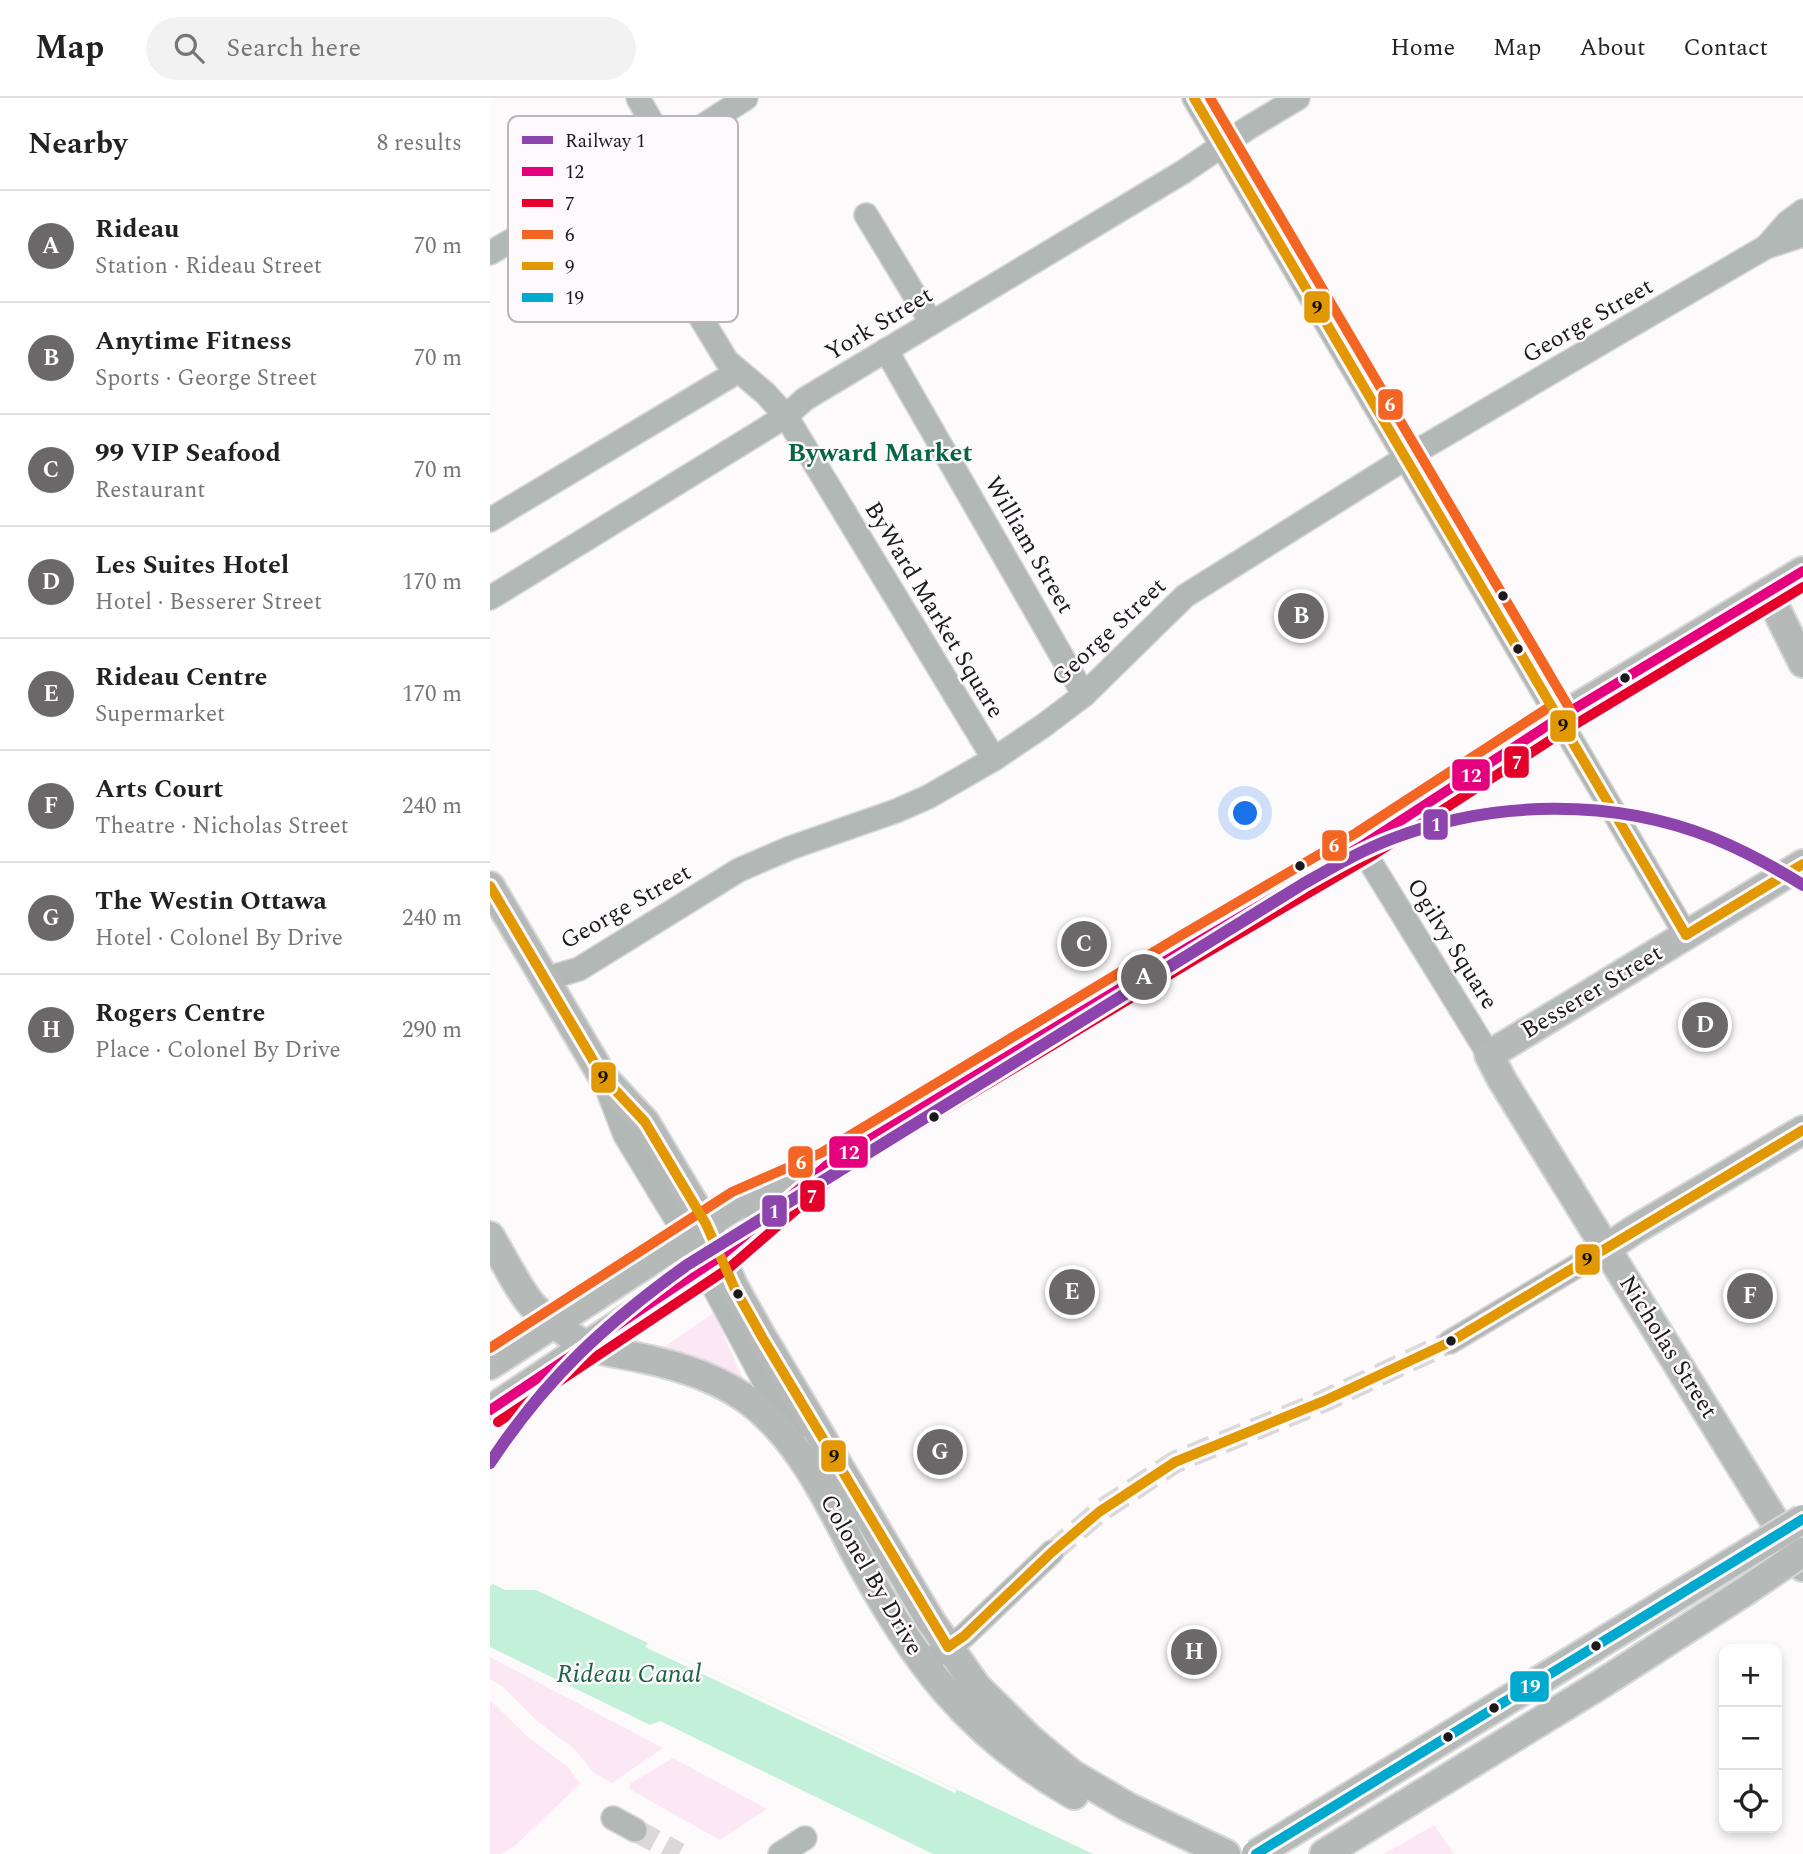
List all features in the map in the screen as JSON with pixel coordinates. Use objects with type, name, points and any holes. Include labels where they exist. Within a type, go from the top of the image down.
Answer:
[{"type":"main road","points":[[490,1365],[739,1205],[827,1165],[1363,845],[1559,718],[1803,572]]},
{"type":"main road","points":[[1768,593],[1803,663]]},
{"type":"main road","name":"Besserer Street","points":[[1489,1055],[1803,864]]},
{"type":"main road","points":[[490,886],[603,1076],[645,1122],[712,1262]]},
{"type":"main road","name":"Nicholas Street","points":[[1489,1055],[1803,1567]]},
{"type":"main road","points":[[1607,1248],[1803,1130]]},
{"type":"main road","points":[[490,1410],[712,1262],[827,1165]]},
{"type":"main road","points":[[490,1236],[533,1307],[587,1346],[695,1372],[734,1391],[775,1423],[811,1469]]},
{"type":"main road","name":"Colonel By Drive","points":[[712,1262],[734,1287],[948,1647],[977,1687],[999,1710],[1072,1774],[1128,1807],[1226,1854]]},
{"type":"main road","name":"Colonel By Drive","points":[[811,1469],[890,1615],[923,1665],[951,1700],[1015,1757],[1065,1790],[1115,1819],[1189,1854]]},
{"type":"main road","points":[[1256,1854],[1803,1519]]},
{"type":"main road","points":[[1324,1854],[1601,1684],[1803,1552]]},
{"type":"street","points":[[638,98],[648,116]]},
{"type":"street","points":[[719,116],[747,98]]},
{"type":"street","points":[[1194,98],[1686,935]]},
{"type":"street","name":"York Street","points":[[490,598],[786,416],[805,399],[1183,172],[1298,98]]},
{"type":"street","name":"George Street","points":[[1766,247],[1787,223],[1803,211]]},
{"type":"street","points":[[866,215],[931,322]]},
{"type":"street","name":"George Street","points":[[545,979],[579,969],[740,870],[790,848],[897,811],[929,797],[994,759],[1084,695],[1185,596],[1406,457],[1766,247],[1803,234]]},
{"type":"street","points":[[490,253],[508,242]]},
{"type":"street","name":"ByWard Market Square","points":[[704,322],[727,361],[765,393],[786,416],[994,759]]},
{"type":"street","name":"William Street","points":[[886,349],[1084,695]]},
{"type":"street","points":[[490,520],[737,372]]},
{"type":"street","name":"Ogilvy Square","points":[[1369,860],[1489,1055]]},
{"type":"street","points":[[1450,1342],[1607,1248]]},
{"type":"street","name":"Colonel By Drive","points":[[712,1262],[811,1469]]},
{"type":"street","points":[[923,1665],[964,1636],[1052,1552]]},
{"type":"street","points":[[613,1818],[635,1830]]},
{"type":"street","points":[[780,1854],[805,1838]]},
{"type":"shaded area","points":[[716,1311],[722,1319],[725,1338],[743,1379],[721,1366],[663,1348]]},
{"type":"shaded area","points":[[490,1657],[663,1748],[612,1783],[594,1773],[574,1749],[537,1721],[502,1686],[490,1679]]},
{"type":"shaded area","points":[[490,1700],[528,1737],[568,1767],[580,1784],[516,1845],[501,1854],[490,1854]]},
{"type":"shaded area","points":[[673,1758],[767,1809],[720,1840],[629,1789],[631,1783]]},
{"type":"shaded area","points":[[1434,1825],[1454,1854],[1384,1854]]},
{"type":"water","name":"Rideau Canal","points":[[493,1584],[505,1590],[536,1590],[1093,1854],[933,1854],[660,1721],[650,1725],[490,1647],[490,1586]]},
{"type":"pier","points":[[648,1643],[957,1790],[955,1793],[645,1647]]},
{"type":"tunnel","points":[[1052,1552],[1099,1512],[1175,1462],[1324,1401],[1450,1342]]},
{"type":"tunnel","points":[[635,1830],[679,1854]]},
{"type":"rail line","name":"1","points":[[490,1463],[533,1404],[579,1354],[603,1331],[687,1265],[1303,884],[1382,843],[1432,825],[1472,816],[1513,811],[1594,810],[1675,825],[1713,838],[1803,885]]},
{"type":"transit line","name":"9","points":[[1194,98],[1686,935]]},
{"type":"transit line","name":"6","points":[[1210,98],[1571,711]]},
{"type":"transit line","name":"12","points":[[490,1410],[721,1256],[827,1165],[1363,845],[1559,718],[1803,571]]},
{"type":"transit line","name":"7","points":[[498,1422],[729,1268],[835,1176],[1370,857],[1566,730],[1803,587]]},
{"type":"transit line","name":"6","points":[[490,1348],[732,1192],[821,1153],[1356,833],[1551,706]]},
{"type":"transit line","name":"9","points":[[1686,935],[1803,864]]},
{"type":"transit line","name":"9","points":[[490,886],[603,1077],[645,1122],[706,1224],[734,1287],[762,1337],[948,1647]]},
{"type":"transit line","name":"9","points":[[948,1647],[964,1636],[1052,1552],[1099,1512],[1175,1462],[1324,1401],[1450,1342],[1803,1130]]},
{"type":"transit line","name":"19","points":[[1256,1854],[1803,1519]]},
{"type":"place","name":"Anytime Fitness","points":[[1301,616]]},
{"type":"place","name":"99 VIP Seafood","points":[[1084,944]]},
{"type":"place","name":"Rideau","points":[[1144,977]]},
{"type":"place","name":"Les Suites Hotel","points":[[1705,1025]]},
{"type":"place","name":"Rideau Centre","points":[[1072,1292]]},
{"type":"place","name":"Arts Court","points":[[1750,1296]]},
{"type":"place","name":"The Westin Ottawa","points":[[940,1452]]},
{"type":"place","name":"Rogers Centre","points":[[1194,1652]]},
{"type":"district","name":"Byward Market","points":[[880,453]]}]
